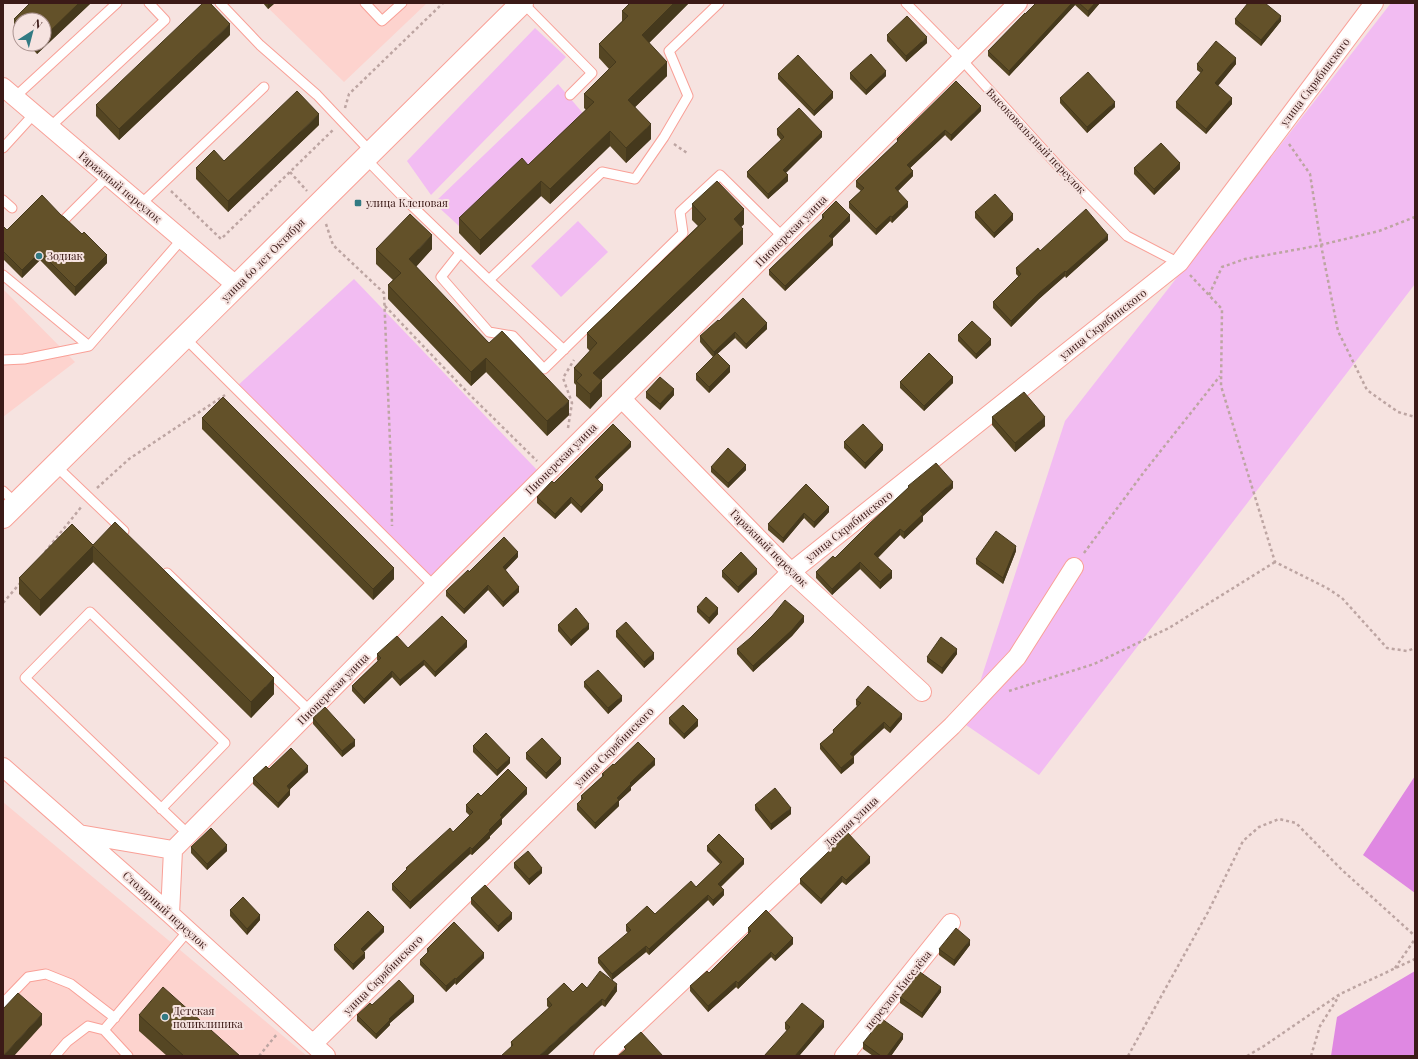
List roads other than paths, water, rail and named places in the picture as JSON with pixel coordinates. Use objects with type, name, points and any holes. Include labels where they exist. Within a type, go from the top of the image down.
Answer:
[{"type":"main road","name":"улица 60 лет Октября","points":[[8,504],[56,466],[523,3]]},
{"type":"street","name":"Пионерская улица","points":[[173,850],[434,586],[1018,3]]},
{"type":"street","name":"улица Скрябинского","points":[[319,1050],[791,572],[1179,263],[1374,3]]},
{"type":"street","name":"Гаражный переулок","points":[[9,92],[237,286]]},
{"type":"street","name":"Гаражный переулок","points":[[622,399],[791,572],[922,692]]},
{"type":"street","name":"Дачная улица","points":[[603,1056],[952,726],[1018,657],[1074,567]]},
{"type":"street","name":"Столярный переулок","points":[[3,767],[170,914],[319,1050]]},
{"type":"street","points":[[79,834],[173,850],[170,914]]},
{"type":"street","name":"переулок Киселёва","points":[[844,1056],[951,923]]},
{"type":"lane","points":[[9,92],[117,3]]},
{"type":"lane","points":[[50,127],[165,20],[150,3]]},
{"type":"lane","points":[[220,3],[260,45],[317,95],[342,121],[406,200],[564,350]]},
{"type":"lane","points":[[365,3],[382,22],[402,3]]},
{"type":"lane","points":[[523,3],[592,73],[570,95]]},
{"type":"lane","points":[[489,280],[602,172],[635,178],[664,137],[688,96],[669,51],[719,3]]},
{"type":"lane","name":"Высоковольтный переулок","points":[[906,3],[962,60],[1058,167],[1127,236],[1179,263]]},
{"type":"lane","points":[[141,204],[264,87]]},
{"type":"lane","points":[[3,148],[34,114]]},
{"type":"lane","points":[[460,252],[441,277],[489,332],[513,336],[544,369],[683,233],[680,212],[720,175],[784,238]]},
{"type":"lane","points":[[65,219],[108,176]]},
{"type":"lane","points":[[3,200],[12,208]]},
{"type":"lane","points":[[3,360],[24,359],[89,346],[182,239]]},
{"type":"lane","points":[[3,275],[89,346]]},
{"type":"lane","points":[[185,338],[434,586]]},
{"type":"lane","points":[[56,466],[129,536]]},
{"type":"lane","points":[[163,569],[310,712]]},
{"type":"lane","points":[[161,809],[225,743],[90,612],[25,678],[161,809],[188,834]]},
{"type":"lane","points":[[104,1030],[188,931]]},
{"type":"lane","points":[[3,1003],[28,977],[46,974],[72,984],[115,1018]]},
{"type":"lane","points":[[55,1056],[67,1042],[88,1026],[104,1030],[128,1056]]},
{"type":"place","name":"улица Кленовая","points":[[358,203]]},
{"type":"place","name":"Зодиак","points":[[39,256]]},
{"type":"place","name":"Детская поликлиника","points":[[165,1017]]}]
